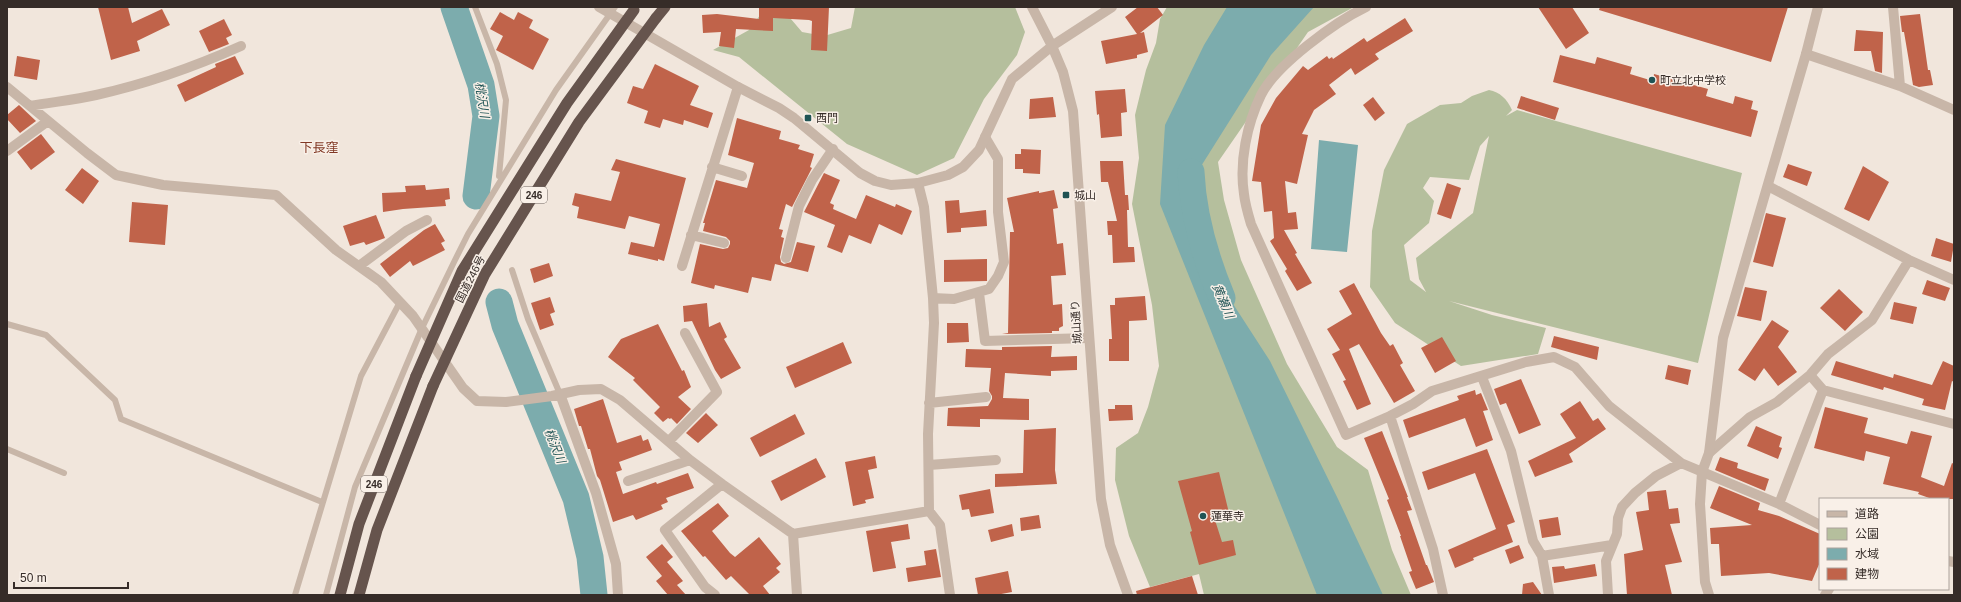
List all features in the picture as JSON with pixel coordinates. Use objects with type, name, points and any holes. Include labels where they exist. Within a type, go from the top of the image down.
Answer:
[{"type":"highway","name":"国道246号","points":[[359,595],[377,530],[434,386],[485,274],[579,122],[656,18],[666,7]]},
{"type":"highway","name":"国道246号","points":[[340,595],[359,524],[416,376],[462,271],[567,103],[635,8]]},
{"type":"street","points":[[599,7],[612,10],[738,87],[794,118],[860,173],[875,182],[891,185],[918,183],[948,175],[963,167],[979,150],[1012,79],[1052,46],[1112,7]]},
{"type":"street","name":"城山通り","points":[[1032,7],[1052,46],[1063,72],[1073,111],[1101,499],[1110,545],[1128,595]]},
{"type":"street","points":[[1366,7],[1355,12],[1302,50],[1274,77],[1262,94],[1250,127],[1243,158],[1244,193],[1251,224],[1346,435],[1390,416],[1413,404],[1432,391],[1482,377],[1526,362],[1554,357],[1575,367],[1609,406],[1681,463],[1779,504],[1819,524]]},
{"type":"street","points":[[1709,595],[1705,582],[1701,542],[1700,504],[1702,472],[1709,453],[1722,338],[1768,186],[1818,7]]},
{"type":"street","points":[[1893,7],[1900,86]]},
{"type":"street","points":[[30,106],[96,95],[151,80],[197,65],[241,46]]},
{"type":"street","points":[[1806,54],[1900,86],[1954,110]]},
{"type":"street","points":[[7,87],[116,175],[163,185],[276,195],[336,250],[380,282],[400,302],[422,328],[463,388],[477,400],[506,402],[556,395],[579,390],[601,389],[620,400],[690,460],[793,534],[929,511]]},
{"type":"street","points":[[682,266],[738,87]]},
{"type":"street","points":[[7,151],[48,121]]},
{"type":"street","points":[[933,298],[954,299],[989,289],[998,276],[1004,262],[998,212],[998,159],[985,137]]},
{"type":"street","points":[[786,258],[799,206],[812,180],[833,149]]},
{"type":"street","points":[[712,167],[742,176]]},
{"type":"street","points":[[918,183],[924,207],[934,323],[929,403],[929,511],[940,525],[950,595]]},
{"type":"street","points":[[1768,186],[1910,260],[1954,280]]},
{"type":"street","points":[[359,266],[406,231],[427,220]]},
{"type":"street","points":[[691,234],[724,243]]},
{"type":"street","points":[[1709,453],[1750,417],[1777,402],[1810,375],[1828,354],[1872,320],[1910,260]]},
{"type":"street","points":[[979,293],[985,341],[1089,338]]},
{"type":"street","points":[[669,441],[717,392],[684,333]]},
{"type":"street","points":[[1810,375],[1823,390],[1954,424]]},
{"type":"street","points":[[1482,377],[1511,451],[1533,541],[1542,556],[1549,595]]},
{"type":"street","points":[[1779,504],[1823,390]]},
{"type":"street","points":[[556,395],[596,493],[616,564],[618,595]]},
{"type":"street","points":[[929,403],[986,397]]},
{"type":"street","points":[[1390,416],[1433,549],[1443,595]]},
{"type":"street","points":[[628,481],[690,460]]},
{"type":"street","points":[[928,465],[996,460]]},
{"type":"street","points":[[1608,595],[1606,561],[1617,534],[1618,518],[1622,507],[1656,476],[1681,463]]},
{"type":"street","points":[[715,595],[705,586],[665,530],[722,484]]},
{"type":"street","points":[[793,534],[795,594]]},
{"type":"street","points":[[1542,556],[1612,545]]},
{"type":"lane","points":[[475,7],[497,64],[506,100],[499,176]]},
{"type":"lane","points":[[326,595],[355,488],[422,328],[468,234],[556,90],[612,10]]},
{"type":"lane","points":[[512,270],[556,395]]},
{"type":"lane","points":[[295,595],[361,376],[400,302]]},
{"type":"lane","points":[[7,324],[46,335],[115,400],[121,419],[322,502]]},
{"type":"lane","points":[[7,449],[64,473]]},
{"type":"green space","points":[[766,7],[785,12],[802,32],[824,36],[851,28],[855,7],[1015,7],[1025,32],[1017,55],[984,99],[954,158],[917,175],[847,144],[739,57],[713,50],[749,30]]},
{"type":"green space","points":[[1167,7],[1354,7],[1308,32],[1218,162],[1224,200],[1241,260],[1287,364],[1337,447],[1368,470],[1392,550],[1411,595],[1204,595],[1199,574],[1150,587],[1129,536],[1115,480],[1116,448],[1138,433],[1148,407],[1159,366],[1152,305],[1132,204],[1139,158],[1135,115],[1146,70],[1156,43],[1160,19]]},
{"type":"green space","points":[[1489,90],[1497,92],[1505,99],[1512,110],[1506,116],[1517,110],[1742,173],[1698,363],[1449,301],[1492,315],[1546,328],[1538,354],[1461,366],[1395,323],[1370,287],[1372,231],[1384,170],[1407,124],[1440,105],[1461,103],[1472,96]],"holes":[[[1489,136],[1473,213],[1416,258],[1419,279],[1426,292],[1410,280],[1404,245],[1429,223],[1434,201],[1423,188],[1430,177],[1469,180],[1480,146]]]},
{"type":"water","points":[[1227,7],[1314,7],[1271,55],[1198,171],[1191,239],[1270,361],[1338,499],[1383,595],[1317,595],[1160,204],[1165,125],[1204,45]]},
{"type":"water","points":[[1319,140],[1358,145],[1347,252],[1311,249]]},
{"type":"building","points":[[98,7],[128,7],[132,23],[162,9],[170,25],[137,41],[140,51],[111,60]]},
{"type":"building","points":[[759,7],[829,7],[827,51],[811,50],[812,21],[809,20],[773,18],[773,31],[736,29],[734,48],[719,46],[721,32],[703,33],[702,15],[717,14],[759,19]]},
{"type":"building","points":[[1138,7],[1157,7],[1163,15],[1140,33],[1144,32],[1148,52],[1137,55],[1137,58],[1106,64],[1101,41],[1137,34],[1125,17]]},
{"type":"building","points":[[1538,7],[1572,7],[1589,33],[1566,49]]},
{"type":"building","points":[[1600,7],[1788,7],[1771,62],[1599,10]]},
{"type":"building","points":[[500,12],[514,20],[518,12],[533,20],[529,28],[549,39],[533,70],[496,50],[503,36],[490,29]]},
{"type":"building","points":[[1920,14],[1928,70],[1930,70],[1933,85],[1919,87],[1913,85],[1900,16]]},
{"type":"building","points":[[1405,18],[1413,31],[1375,54],[1379,59],[1355,75],[1351,68],[1329,85],[1336,94],[1314,110],[1302,134],[1308,135],[1297,184],[1285,181],[1288,213],[1296,212],[1298,229],[1284,230],[1297,253],[1295,254],[1312,283],[1297,291],[1285,271],[1287,269],[1270,241],[1274,238],[1272,211],[1264,212],[1261,182],[1252,181],[1261,125],[1276,98],[1303,66],[1308,70],[1327,56],[1329,59],[1332,57],[1333,59],[1364,38],[1367,42]]},
{"type":"building","points":[[224,19],[232,35],[226,38],[229,44],[209,52],[199,31]]},
{"type":"building","points":[[1856,30],[1883,32],[1882,73],[1875,71],[1871,51],[1854,51]]},
{"type":"building","points":[[1560,55],[1595,64],[1597,57],[1632,67],[1630,74],[1653,81],[1654,74],[1708,89],[1706,96],[1733,104],[1735,96],[1753,101],[1751,109],[1758,111],[1751,137],[1553,82]]},
{"type":"building","points":[[17,56],[40,60],[37,80],[14,76]]},
{"type":"building","points":[[235,56],[244,74],[185,102],[177,85],[216,67],[215,64]]},
{"type":"building","points":[[655,64],[699,86],[690,105],[713,113],[708,128],[684,120],[683,125],[663,119],[660,128],[644,123],[648,111],[627,103],[633,86],[643,89]]},
{"type":"building","points":[[1125,89],[1127,112],[1121,113],[1122,136],[1101,138],[1095,91]]},
{"type":"building","points":[[1521,96],[1559,108],[1555,120],[1517,108]]},
{"type":"building","points":[[1053,97],[1056,117],[1029,119],[1030,99]]},
{"type":"building","points":[[1373,97],[1385,113],[1375,121],[1363,105]]},
{"type":"building","points":[[19,105],[36,121],[20,133],[7,119],[7,115]]},
{"type":"building","points":[[737,118],[781,131],[779,139],[800,145],[798,149],[814,154],[810,167],[812,168],[792,207],[786,204],[779,229],[783,230],[781,237],[784,238],[780,257],[781,262],[784,264],[791,262],[797,242],[815,246],[808,272],[775,264],[771,281],[752,277],[748,293],[715,285],[714,289],[691,283],[700,244],[723,249],[728,248],[730,244],[730,241],[726,237],[703,231],[705,223],[703,223],[716,180],[747,188],[754,163],[728,155]]},
{"type":"building","points":[[41,134],[55,152],[31,170],[17,152]]},
{"type":"building","points":[[1021,149],[1041,150],[1040,174],[1023,173],[1023,169],[1015,169],[1015,154],[1021,154]]},
{"type":"building","points":[[616,159],[686,178],[664,261],[628,254],[631,242],[654,247],[660,224],[629,216],[625,229],[577,218],[579,207],[572,205],[575,193],[611,201],[620,172],[611,170]]},
{"type":"building","points":[[1100,161],[1123,161],[1125,195],[1128,195],[1129,210],[1127,210],[1128,247],[1134,247],[1135,262],[1113,263],[1112,235],[1108,235],[1107,221],[1117,221],[1108,182],[1101,182]]},
{"type":"building","points":[[1788,164],[1812,172],[1807,186],[1783,177]]},
{"type":"building","points":[[1863,166],[1889,182],[1869,221],[1844,209]]},
{"type":"building","points":[[82,168],[99,181],[83,204],[65,190]]},
{"type":"building","points":[[824,173],[840,180],[830,203],[834,205],[833,209],[856,219],[866,195],[895,207],[896,204],[912,211],[902,235],[879,224],[871,244],[849,235],[842,253],[827,247],[835,225],[804,212]]},
{"type":"building","points":[[1447,183],[1461,188],[1451,219],[1437,214]]},
{"type":"building","points":[[425,185],[426,190],[449,188],[450,199],[445,200],[446,206],[383,212],[382,193],[406,192],[405,186]]},
{"type":"building","points":[[1054,190],[1058,208],[1053,209],[1057,244],[1063,243],[1066,275],[1051,276],[1053,305],[1062,304],[1063,326],[1059,328],[1059,331],[1052,331],[1052,333],[1002,334],[1008,333],[1010,232],[1014,232],[1007,198],[1039,191],[1039,193]]},
{"type":"building","points":[[959,200],[960,213],[986,210],[987,226],[961,228],[961,232],[947,233],[945,201]]},
{"type":"building","points":[[132,202],[168,205],[165,245],[129,242]]},
{"type":"building","points":[[1766,213],[1786,218],[1773,267],[1753,262]]},
{"type":"building","points":[[376,215],[385,238],[366,245],[364,242],[350,246],[343,226]]},
{"type":"building","points":[[435,224],[445,241],[441,243],[445,250],[413,266],[410,261],[390,277],[380,264],[424,230]]},
{"type":"building","points":[[1936,238],[1954,244],[1951,262],[1931,256]]},
{"type":"building","points":[[987,259],[987,281],[944,282],[944,260]]},
{"type":"building","points":[[549,263],[553,276],[534,283],[530,269]]},
{"type":"building","points":[[1927,280],[1950,288],[1945,301],[1922,294]]},
{"type":"building","points":[[1354,283],[1381,333],[1390,346],[1393,344],[1403,363],[1400,365],[1415,391],[1394,403],[1359,344],[1349,349],[1371,404],[1357,410],[1343,381],[1346,380],[1332,354],[1340,350],[1327,329],[1352,314],[1339,291]]},
{"type":"building","points":[[1745,287],[1767,291],[1761,321],[1737,316]]},
{"type":"building","points":[[1839,289],[1863,312],[1845,331],[1820,308]]},
{"type":"building","points":[[1145,296],[1147,320],[1129,321],[1129,361],[1109,361],[1109,339],[1112,339],[1110,305],[1115,305],[1115,298]]},
{"type":"building","points":[[550,297],[555,312],[550,314],[554,325],[540,330],[531,303]]},
{"type":"building","points":[[1894,302],[1917,307],[1913,324],[1890,319]]},
{"type":"building","points":[[707,303],[709,327],[720,322],[727,337],[724,339],[741,368],[721,379],[715,370],[692,321],[684,322],[683,306]]},
{"type":"building","points":[[1772,320],[1789,331],[1778,347],[1797,372],[1778,386],[1764,368],[1755,381],[1738,370]]},
{"type":"building","points":[[947,323],[968,323],[969,342],[947,343]]},
{"type":"building","points":[[658,324],[682,371],[684,370],[691,387],[678,397],[691,409],[677,424],[671,418],[668,418],[663,422],[654,413],[660,407],[633,380],[635,378],[608,357],[621,339]]},
{"type":"building","points":[[1554,336],[1599,347],[1597,360],[1551,347]]},
{"type":"building","points":[[1442,337],[1456,361],[1435,373],[1421,348]]},
{"type":"building","points":[[843,342],[852,363],[795,388],[786,367]]},
{"type":"building","points":[[1052,346],[1051,357],[1077,356],[1077,370],[1051,371],[1051,376],[1005,373],[1003,398],[1029,399],[1029,420],[980,419],[980,427],[947,426],[948,408],[988,406],[992,399],[989,391],[991,368],[965,367],[966,349],[1002,350],[1002,347]]},
{"type":"building","points":[[1836,361],[1893,378],[1894,374],[1932,385],[1943,361],[1954,366],[1954,382],[1952,381],[1945,410],[1922,405],[1924,399],[1884,387],[1883,390],[1831,375]]},
{"type":"building","points":[[1668,365],[1691,370],[1688,385],[1665,379]]},
{"type":"building","points":[[1521,379],[1541,425],[1519,434],[1506,403],[1500,405],[1494,389]]},
{"type":"building","points":[[1475,390],[1476,395],[1481,393],[1488,410],[1483,411],[1493,440],[1476,447],[1465,418],[1409,438],[1403,420],[1459,400],[1457,396]]},
{"type":"building","points":[[603,399],[617,443],[641,435],[643,441],[648,439],[652,450],[619,462],[622,470],[616,472],[623,494],[656,482],[657,484],[688,473],[694,488],[666,498],[668,502],[661,505],[663,509],[636,520],[633,515],[613,522],[600,480],[597,476],[590,449],[588,449],[574,409]]},
{"type":"building","points":[[1580,401],[1593,421],[1598,418],[1606,429],[1569,454],[1573,462],[1535,477],[1528,461],[1576,438],[1560,414]]},
{"type":"building","points":[[1115,405],[1132,405],[1133,420],[1109,421],[1108,409],[1115,409]]},
{"type":"building","points":[[1825,407],[1868,418],[1864,433],[1907,444],[1911,431],[1932,436],[1921,477],[1944,486],[1952,463],[1954,464],[1954,499],[1929,498],[1918,494],[1919,492],[1883,484],[1890,457],[1866,451],[1864,461],[1814,448]]},
{"type":"building","points":[[706,413],[718,425],[698,443],[686,433]]},
{"type":"building","points":[[795,414],[805,434],[760,457],[750,438]]},
{"type":"building","points":[[1756,426],[1782,437],[1779,447],[1782,448],[1778,459],[1747,446]]},
{"type":"building","points":[[1056,428],[1055,470],[1057,484],[995,487],[995,474],[1023,473],[1024,430]]},
{"type":"building","points":[[1382,431],[1408,497],[1412,510],[1407,511],[1426,565],[1434,582],[1416,589],[1409,572],[1412,571],[1401,536],[1387,500],[1389,499],[1364,438]]},
{"type":"building","points":[[1487,449],[1515,522],[1507,525],[1513,542],[1473,558],[1474,560],[1455,568],[1448,550],[1496,529],[1475,473],[1428,490],[1422,472]]},
{"type":"building","points":[[875,456],[877,468],[868,470],[874,498],[865,500],[866,503],[853,506],[845,462]]},
{"type":"building","points":[[1720,457],[1738,463],[1737,468],[1769,479],[1765,491],[1715,470]]},
{"type":"building","points":[[816,458],[826,477],[781,501],[771,481]]},
{"type":"building","name":"蓮華寺","points":[[1219,472],[1229,513],[1214,517],[1222,542],[1233,540],[1236,555],[1199,565],[1190,532],[1192,531],[1178,481]]},
{"type":"building","points":[[1719,486],[1760,503],[1758,510],[1779,516],[1819,534],[1819,564],[1812,581],[1769,573],[1721,576],[1719,544],[1711,544],[1710,528],[1752,525],[1710,508]]},
{"type":"building","points":[[990,489],[994,513],[971,517],[969,509],[962,510],[959,495]]},
{"type":"building","points":[[1666,490],[1669,509],[1678,508],[1680,523],[1670,524],[1682,562],[1665,565],[1672,595],[1627,595],[1624,554],[1643,550],[1636,512],[1649,510],[1647,492]]},
{"type":"building","points":[[718,503],[729,516],[712,531],[730,553],[735,557],[759,537],[781,564],[776,568],[780,572],[763,586],[770,595],[750,595],[731,576],[726,580],[705,556],[703,557],[681,531]]},
{"type":"building","points":[[1039,515],[1041,528],[1021,531],[1020,518]]},
{"type":"building","points":[[1558,517],[1561,535],[1542,538],[1539,520]]},
{"type":"building","points":[[908,524],[910,539],[891,542],[896,568],[873,572],[866,531]]},
{"type":"building","points":[[1012,524],[1014,536],[991,542],[988,530]]},
{"type":"building","points":[[662,544],[673,557],[667,562],[683,581],[677,585],[686,595],[668,595],[656,581],[662,576],[646,557]]},
{"type":"building","points":[[1519,545],[1524,558],[1510,564],[1505,550]]},
{"type":"building","points":[[936,549],[941,577],[908,582],[906,568],[926,565],[924,551]]},
{"type":"building","points":[[1595,564],[1597,576],[1554,583],[1552,567],[1564,566],[1565,569]]},
{"type":"building","points":[[1008,571],[1012,592],[996,595],[978,595],[975,578]]},
{"type":"building","points":[[1192,576],[1198,595],[1137,595],[1136,591]]},
{"type":"building","points":[[1533,582],[1542,595],[1522,595],[1523,584]]},
{"type":"waterway","name":"桃沢川","points":[[454,7],[481,85],[486,116],[476,196]]},
{"type":"waterway","name":"黄瀬川","points":[[1191,172],[1197,220],[1205,252],[1222,298]]},
{"type":"waterway","name":"桃沢川","points":[[499,302],[505,325],[576,498],[590,557],[594,595]]},
{"type":"place","name":"町立北中学校","points":[[1652,80]]},
{"type":"place","name":"西門","points":[[808,118]]},
{"type":"place","name":"城山","points":[[1066,195]]},
{"type":"place","name":"蓮華寺","points":[[1203,516]]},
{"type":"district","name":"下長窪","points":[[319,147]]}]
